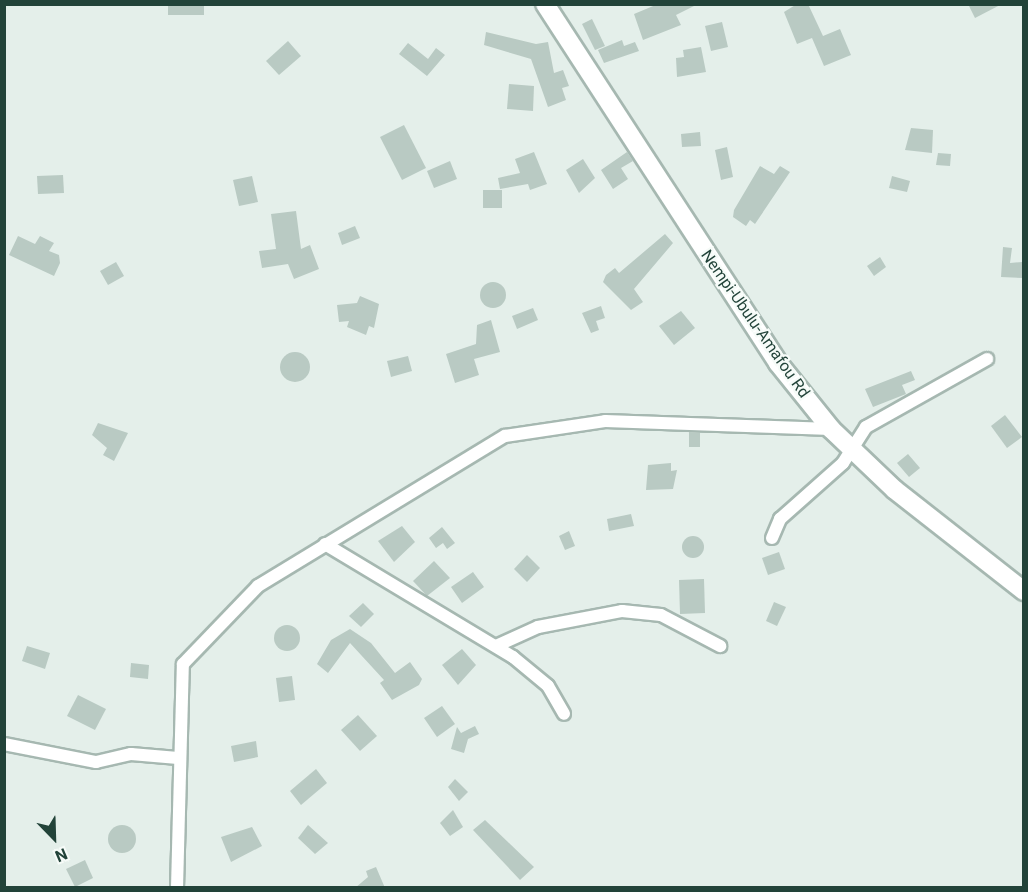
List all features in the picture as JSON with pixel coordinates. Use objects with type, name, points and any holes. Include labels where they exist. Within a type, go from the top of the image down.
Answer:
[{"type":"street","name":"Nempi-Ubulu-Amafou Rd","points":[[545,4],[778,363],[831,429],[850,448],[1023,591]]},
{"type":"street","points":[[772,538],[780,519],[843,463],[850,448],[866,427],[987,359]]},
{"type":"street","points":[[177,888],[178,758],[183,664],[258,586],[505,436],[605,421],[831,429]]},
{"type":"street","points":[[325,544],[496,646],[548,686],[564,714]]},
{"type":"street","points":[[496,646],[538,627],[622,611],[661,615],[720,646]]},
{"type":"street","points":[[4,744],[96,762],[131,754],[178,758]]},
{"type":"building","points":[[168,4],[204,4],[204,15],[168,15]]},
{"type":"building","points":[[658,4],[698,4],[676,15],[681,25],[643,40],[634,14]]},
{"type":"building","points":[[797,4],[808,4],[823,36],[840,29],[851,55],[824,66],[812,38],[797,44],[784,12]]},
{"type":"building","points":[[968,4],[1002,4],[975,18]]},
{"type":"building","points":[[592,19],[605,46],[595,50],[582,24]]},
{"type":"building","points":[[722,22],[728,47],[711,51],[705,26]]},
{"type":"building","points":[[486,32],[536,44],[548,42],[554,73],[563,70],[569,86],[562,88],[566,100],[548,107],[531,59],[484,45]]},
{"type":"building","points":[[622,40],[624,46],[635,42],[639,51],[604,63],[598,50]]},
{"type":"building","points":[[288,41],[301,56],[279,75],[266,61]]},
{"type":"building","points":[[408,43],[428,59],[436,48],[445,55],[427,76],[399,54]]},
{"type":"building","points":[[701,47],[706,72],[677,77],[676,58],[684,57],[683,50]]},
{"type":"building","points":[[509,84],[534,86],[533,111],[507,109]]},
{"type":"building","points":[[404,125],[426,168],[402,180],[380,137]]},
{"type":"building","points":[[911,128],[933,130],[932,153],[905,150]]},
{"type":"building","points":[[700,132],[701,146],[682,147],[681,134]]},
{"type":"building","points":[[727,147],[733,177],[721,180],[715,150]]},
{"type":"building","points":[[534,152],[547,184],[530,190],[528,184],[500,189],[498,178],[520,173],[515,159]]},
{"type":"building","points":[[627,152],[633,161],[621,168],[628,179],[613,189],[601,170]]},
{"type":"building","points":[[938,153],[951,154],[950,166],[936,165]]},
{"type":"building","points":[[583,159],[595,178],[579,193],[566,170]]},
{"type":"building","points":[[450,161],[457,179],[434,188],[427,171]]},
{"type":"building","points":[[760,166],[774,174],[780,166],[790,172],[755,224],[750,220],[746,226],[733,217],[734,210]]},
{"type":"building","points":[[63,175],[64,193],[38,194],[37,176]]},
{"type":"building","points":[[252,176],[258,202],[239,206],[233,180]]},
{"type":"building","points":[[892,176],[910,181],[907,192],[889,188]]},
{"type":"building","points":[[483,190],[502,190],[502,208],[483,208]]},
{"type":"building","points":[[296,211],[301,249],[310,245],[319,269],[294,279],[288,264],[262,268],[259,251],[276,249],[271,214]]},
{"type":"building","points":[[355,226],[360,238],[342,245],[338,233]]},
{"type":"building","points":[[665,234],[673,243],[634,289],[643,302],[631,310],[603,282],[606,275],[615,268],[619,273]]},
{"type":"building","points":[[18,236],[35,244],[40,236],[54,243],[49,251],[59,255],[60,263],[54,276],[9,255]]},
{"type":"building","points":[[1003,247],[1012,248],[1010,263],[1022,262],[1023,278],[1001,277]]},
{"type":"building","points":[[880,257],[886,267],[874,276],[867,266]]},
{"type":"building","points":[[116,262],[124,276],[108,285],[100,271]]},
{"type":"building","points":[[493,282],[502,286],[506,295],[502,304],[493,308],[484,304],[480,295],[484,286]]},
{"type":"building","points":[[360,296],[379,304],[374,328],[369,326],[366,335],[347,327],[349,321],[339,322],[337,305],[357,303]]},
{"type":"building","points":[[601,306],[605,318],[596,321],[599,330],[591,333],[582,313]]},
{"type":"building","points":[[533,308],[538,320],[517,329],[512,316]]},
{"type":"building","points":[[681,311],[695,328],[674,345],[659,326]]},
{"type":"building","points":[[491,320],[500,352],[474,359],[479,375],[455,383],[446,354],[476,344],[477,325]]},
{"type":"building","points":[[295,352],[301,353],[309,361],[309,373],[301,381],[295,382],[289,381],[281,373],[280,367],[281,361],[289,353]]},
{"type":"building","points":[[408,356],[412,371],[391,377],[387,361]]},
{"type":"building","points":[[911,371],[915,380],[902,385],[906,394],[873,407],[865,389]]},
{"type":"building","points":[[1005,415],[1022,437],[1007,448],[991,426]]},
{"type":"building","points":[[98,423],[128,433],[114,461],[103,455],[107,448],[92,435]]},
{"type":"building","points":[[689,432],[700,433],[700,447],[689,447]]},
{"type":"building","points":[[908,454],[920,468],[909,477],[897,463]]},
{"type":"building","points":[[671,463],[671,471],[677,470],[673,489],[646,490],[648,465]]},
{"type":"building","points":[[631,514],[634,526],[609,531],[607,519]]},
{"type":"building","points":[[402,526],[415,542],[394,562],[378,541]]},
{"type":"building","points":[[442,527],[455,543],[447,549],[443,543],[436,548],[429,538]]},
{"type":"building","points":[[569,531],[575,546],[565,550],[559,536]]},
{"type":"building","points":[[689,536],[697,536],[704,543],[704,551],[697,558],[689,558],[682,551],[682,543]]},
{"type":"building","points":[[779,552],[785,569],[768,575],[762,558]]},
{"type":"building","points":[[527,555],[540,568],[527,582],[514,569]]},
{"type":"building","points":[[434,561],[450,578],[427,596],[413,581]]},
{"type":"building","points":[[473,572],[484,587],[462,603],[451,587]]},
{"type":"building","points":[[704,579],[705,613],[680,614],[679,580]]},
{"type":"building","points":[[774,602],[786,607],[777,626],[766,621]]},
{"type":"building","points":[[363,603],[374,614],[361,627],[349,616]]},
{"type":"building","points":[[287,625],[296,629],[300,638],[296,647],[287,651],[278,647],[274,638],[278,629]]},
{"type":"building","points":[[350,629],[371,643],[395,673],[410,662],[422,679],[419,685],[392,700],[380,683],[384,680],[350,643],[328,673],[317,664],[331,640]]},
{"type":"building","points":[[27,646],[50,653],[45,669],[22,661]]},
{"type":"building","points":[[462,649],[476,665],[458,685],[442,665]]},
{"type":"building","points":[[131,663],[149,665],[148,679],[130,677]]},
{"type":"building","points":[[292,676],[295,700],[279,702],[276,678]]},
{"type":"building","points":[[78,695],[106,709],[95,730],[67,716]]},
{"type":"building","points":[[442,706],[455,724],[437,737],[424,718]]},
{"type":"building","points":[[358,715],[377,736],[360,751],[341,730]]},
{"type":"building","points":[[475,726],[479,734],[468,739],[464,753],[451,749],[457,727],[461,733]]},
{"type":"building","points":[[256,741],[258,757],[234,762],[231,746]]},
{"type":"building","points":[[316,769],[327,783],[301,805],[290,791]]},
{"type":"building","points":[[455,779],[468,792],[459,801],[448,787]]},
{"type":"building","points":[[453,810],[463,827],[450,836],[440,823]]},
{"type":"building","points":[[485,820],[534,867],[520,880],[473,830]]},
{"type":"building","points":[[122,825],[132,829],[136,839],[132,849],[122,853],[112,849],[108,839],[112,829]]},
{"type":"building","points":[[308,825],[328,843],[315,854],[298,838]]},
{"type":"building","points":[[252,827],[262,846],[231,862],[221,837]]},
{"type":"building","points":[[85,860],[93,878],[75,887],[66,869]]},
{"type":"building","points":[[376,867],[385,888],[355,888],[368,877],[366,871]]}]
